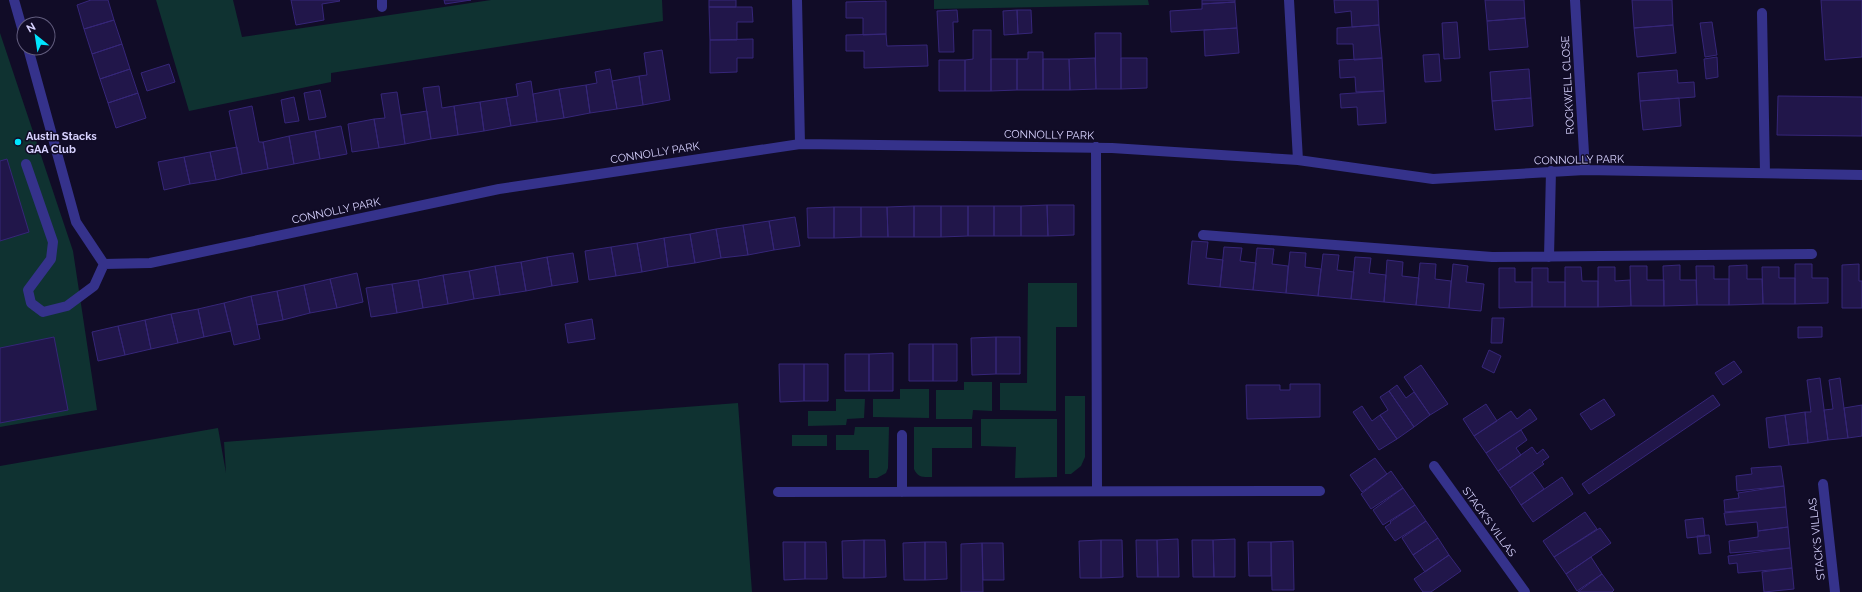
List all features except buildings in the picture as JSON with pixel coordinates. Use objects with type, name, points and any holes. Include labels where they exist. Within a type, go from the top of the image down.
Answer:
[{"type":"street","points":[[14,0],[19,16]]},
{"type":"street","points":[[797,0],[800,144]]},
{"type":"street","points":[[1290,0],[1298,160]]},
{"type":"street","name":"ROCKWELL CLOSE","points":[[1575,0],[1585,170]]},
{"type":"street","points":[[1762,13],[1765,173]]},
{"type":"street","points":[[26,164],[53,242],[50,259],[28,290],[31,303],[43,312],[67,306],[94,286],[104,264],[76,222],[30,56]]},
{"type":"street","name":"CONNOLLY PARK","points":[[104,264],[150,263],[499,189],[800,144],[1096,147],[1298,160],[1433,179],[1585,170],[1862,175]]},
{"type":"street","points":[[1096,147],[1097,491]]},
{"type":"street","points":[[1549,257],[1551,172]]},
{"type":"street","points":[[1203,234],[1492,257],[1812,254]]},
{"type":"street","points":[[902,435],[902,492]]},
{"type":"street","name":"STACK'S VILLAS","points":[[1434,466],[1524,592]]},
{"type":"street","name":"STACK'S VILLAS","points":[[1823,484],[1834,592]]},
{"type":"street","points":[[778,492],[1320,491]]},
{"type":"green space","points":[[156,0],[233,0],[242,37],[491,0],[662,0],[663,21],[331,73],[331,82],[189,111]]},
{"type":"green space","points":[[934,0],[1148,0],[1149,5],[934,9]]},
{"type":"green space","name":"Austin Stacks GAA Club","points":[[0,33],[73,251],[97,410],[0,427]]},
{"type":"green space","points":[[1028,283],[1077,283],[1077,327],[1056,327],[1056,411],[1000,410],[1000,383],[1027,383]]},
{"type":"green space","points":[[964,382],[992,382],[992,411],[973,410],[972,419],[936,419],[936,390],[964,390]]},
{"type":"green space","points":[[900,389],[929,389],[929,418],[873,417],[873,399],[900,399]]},
{"type":"green space","points":[[1065,396],[1085,396],[1085,457],[1081,466],[1071,474],[1065,474]]},
{"type":"green space","points":[[836,399],[865,399],[864,418],[847,419],[846,425],[808,426],[808,411],[836,411]]},
{"type":"green space","points":[[738,403],[752,592],[0,592],[0,466],[218,428],[226,473],[224,442]]},
{"type":"green space","points":[[981,419],[1057,419],[1057,477],[1015,478],[1016,447],[981,446]]},
{"type":"green space","points":[[855,427],[889,427],[888,468],[886,473],[877,478],[869,478],[869,450],[836,450],[836,435],[854,435]]},
{"type":"green space","points":[[914,427],[972,427],[972,448],[932,448],[932,477],[921,476],[917,474],[914,469]]},
{"type":"green space","points":[[792,435],[827,435],[827,446],[792,446]]},
{"type":"place","name":"Austin Stacks GAA Club","points":[[18,142]]}]
